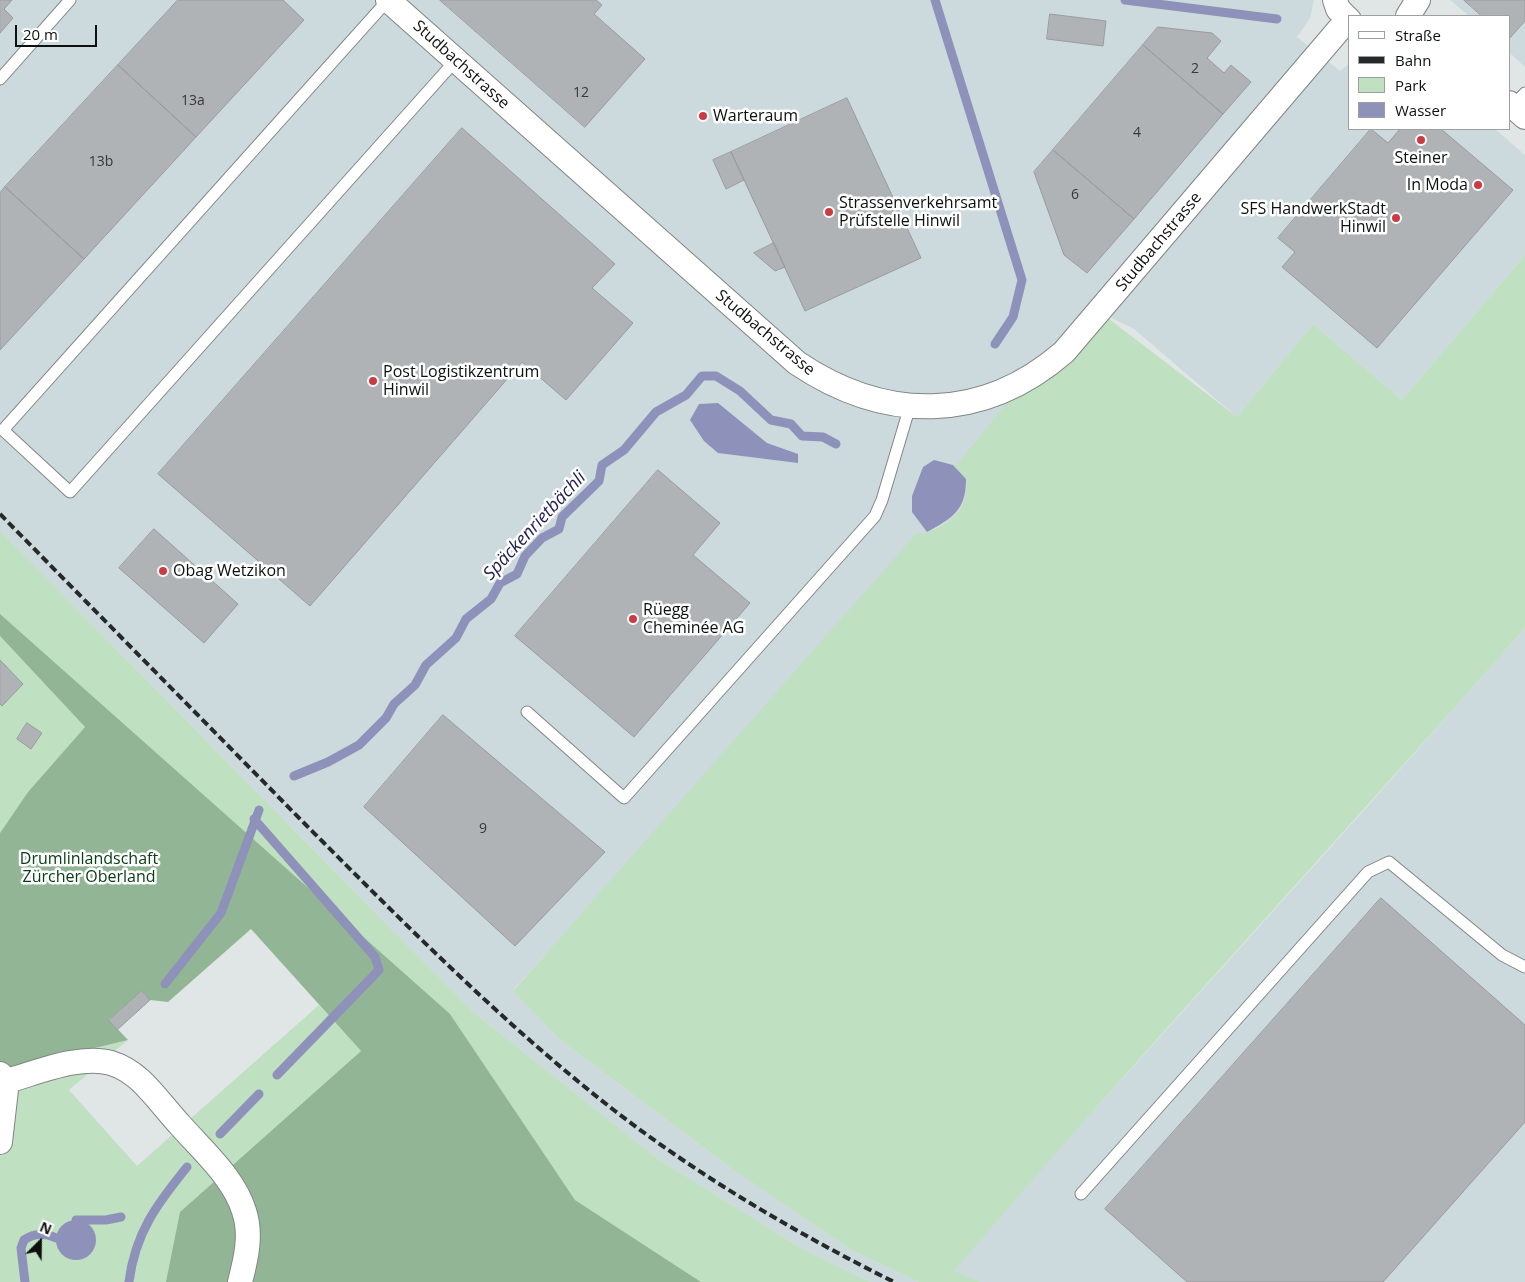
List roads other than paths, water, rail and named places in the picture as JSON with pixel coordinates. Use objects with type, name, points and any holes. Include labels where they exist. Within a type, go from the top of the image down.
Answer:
[{"type":"street","name":"Studbachstrasse","points":[[388,0],[797,363],[816,376],[859,396],[887,404],[910,406],[955,404],[989,396],[1026,380],[1064,352],[1348,19]]},
{"type":"street","points":[[1335,0],[1338,9],[1348,19]]},
{"type":"street","points":[[1409,15],[1418,0]]},
{"type":"street","points":[[0,1142],[3,1078],[95,1060],[118,1066],[140,1080],[222,1173],[240,1200],[245,1212],[248,1236],[240,1282]]},
{"type":"lane","points":[[0,79],[70,0]]},
{"type":"lane","points":[[388,0],[3,430],[70,492],[456,60]]},
{"type":"lane","points":[[527,712],[624,798],[874,516],[882,500],[910,406]]},
{"type":"lane","points":[[1081,1194],[1368,872],[1389,862],[1502,955],[1525,967]]},
{"type":"water","points":[[718,403],[767,443],[798,454],[798,463],[718,453],[704,441],[690,420],[699,404]]},
{"type":"water","points":[[934,460],[953,465],[966,479],[965,490],[963,499],[956,512],[950,518],[927,532],[912,512],[912,496],[923,467]]},
{"type":"water","points":[[76,1220],[90,1226],[96,1240],[90,1254],[76,1260],[62,1254],[56,1240],[62,1226]]},
{"type":"waterway","points":[[935,0],[1022,280],[1013,317],[995,344]]},
{"type":"waterway","points":[[1125,0],[1277,19]]},
{"type":"waterway","name":"Späckenrietbächli","points":[[294,776],[328,762],[359,745],[386,718],[394,704],[415,685],[426,665],[456,638],[466,619],[491,599],[500,583],[517,574],[525,556],[542,538],[559,529],[562,517],[599,481],[602,465],[624,450],[656,412],[686,395],[702,376],[716,376],[740,391],[771,420],[791,424],[802,436],[823,437],[836,444]]},
{"type":"waterway","name":"Späckenrietbächli","points":[[165,984],[221,913],[259,810]]},
{"type":"waterway","points":[[254,819],[375,957],[379,970],[277,1075]]},
{"type":"waterway","points":[[220,1134],[259,1094]]},
{"type":"waterway","points":[[129,1282],[136,1249],[149,1220],[187,1167]]},
{"type":"waterway","points":[[76,1220],[106,1220],[121,1217]]},
{"type":"waterway","points":[[25,1282],[21,1248],[24,1240],[40,1234],[56,1238]]},
{"type":"railway","points":[[0,514],[377,896],[532,1043],[648,1136],[716,1182],[821,1244],[894,1282]]},
{"type":"place","name":"Warteraum","points":[[703,116]]},
{"type":"place","name":"Steiner","points":[[1421,140]]},
{"type":"place","name":"In Moda","points":[[1478,185]]},
{"type":"place","name":"Strassenverkehrsamt Prüfstelle Hinwil","points":[[829,212]]},
{"type":"place","name":"SFS HandwerkStadt Hinwil","points":[[1396,218]]},
{"type":"place","name":"Post Logistikzentrum Hinwil","points":[[373,381]]},
{"type":"place","name":"Obag Wetzikon","points":[[163,571]]},
{"type":"place","name":"Rüegg Cheminée AG","points":[[633,619]]},
{"type":"park label","name":"Drumlinlandschaft Zürcher Oberland","points":[[89,868]]}]
